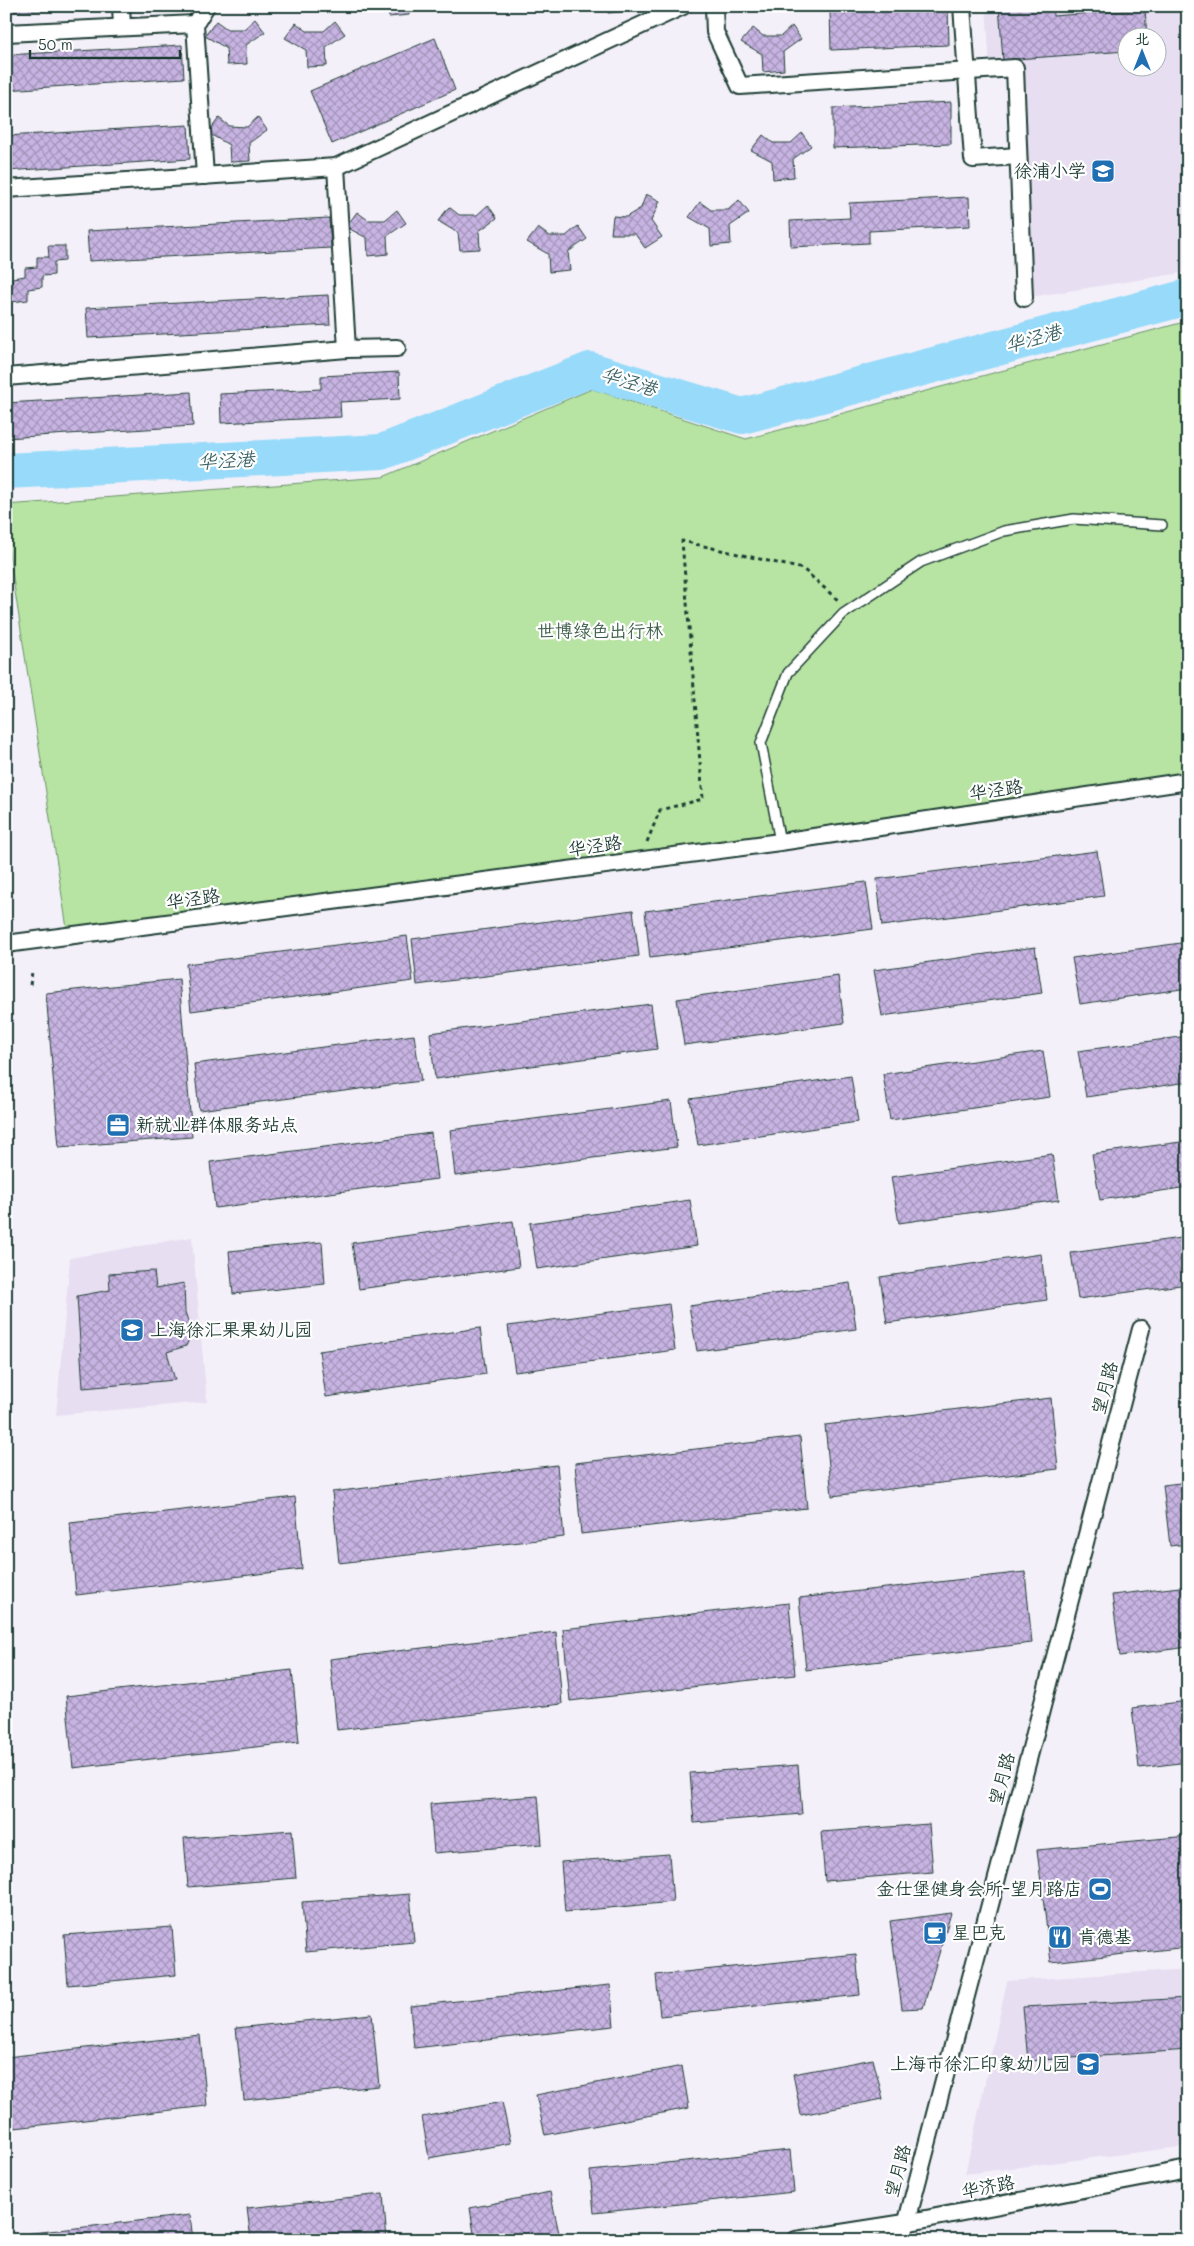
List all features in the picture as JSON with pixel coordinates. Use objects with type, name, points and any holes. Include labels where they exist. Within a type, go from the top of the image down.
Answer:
[{"type":"street","points":[[121,6],[122,26]]},
{"type":"street","points":[[205,176],[195,24],[206,6]]},
{"type":"street","points":[[6,189],[336,167],[683,6]]},
{"type":"street","points":[[714,6],[715,32],[740,86],[1015,68],[1024,298]]},
{"type":"street","points":[[962,6],[972,160],[1018,156]]},
{"type":"street","points":[[6,33],[195,24]]},
{"type":"street","points":[[336,167],[347,349]]},
{"type":"street","points":[[6,377],[347,349],[397,348]]},
{"type":"street","name":"华泾路","points":[[6,944],[780,842],[1188,781]]},
{"type":"street","name":"望月路","points":[[902,2240],[1141,1329]]},
{"type":"street","name":"华济路","points":[[796,2240],[905,2223],[1188,2170]]},
{"type":"lane","points":[[780,842],[761,743],[788,673],[849,610],[920,562],[1004,531],[1074,519],[1162,525]]},
{"type":"path","points":[[640,860],[660,810],[703,799],[682,541],[804,570],[849,610]]},
{"type":"path","points":[[30,985],[32,972]]},
{"type":"shaded area","name":"徐浦小学","points":[[986,6],[1188,6],[1188,272],[1024,298],[1015,68],[990,70]]},
{"type":"shaded area","name":"上海徐汇果果幼儿园","points":[[192,1237],[207,1402],[56,1415],[70,1258]]},
{"type":"shaded area","name":"上海市徐汇印象幼儿园","points":[[1188,1969],[1188,2146],[965,2174],[1007,1981]]},
{"type":"green space","name":"世博绿色出行林","points":[[1188,321],[1188,776],[68,935],[6,533],[6,505],[383,477],[592,389],[746,439]]},
{"type":"building","points":[[6,6],[108,6],[108,8],[6,12]]},
{"type":"building","points":[[388,6],[409,6],[409,15],[389,17]]},
{"type":"building","points":[[607,6],[627,6],[628,11],[608,13]]},
{"type":"building","points":[[948,6],[949,45],[831,50],[830,10]]},
{"type":"building","points":[[999,6],[1052,6],[1053,16],[1145,9],[1146,28],[1116,28],[1116,52],[1003,60]]},
{"type":"building","points":[[255,19],[265,32],[246,45],[247,64],[227,65],[226,48],[205,36],[216,21],[227,29],[244,29]]},
{"type":"building","points":[[335,21],[345,34],[326,47],[327,66],[307,67],[306,50],[285,38],[296,23],[307,31],[324,31]]},
{"type":"building","points":[[792,26],[801,39],[783,52],[784,70],[763,72],[762,54],[741,42],[753,28],[763,36],[781,36]]},
{"type":"building","points":[[435,38],[455,90],[332,144],[310,91]]},
{"type":"building","points":[[182,45],[184,78],[6,90],[6,55]]},
{"type":"building","points":[[951,102],[951,144],[833,148],[833,108]]},
{"type":"building","points":[[258,117],[267,130],[249,143],[250,161],[230,162],[229,145],[208,133],[219,118],[229,126],[247,127]]},
{"type":"building","points":[[188,125],[190,159],[6,171],[6,136]]},
{"type":"building","points":[[802,133],[811,146],[793,159],[794,177],[773,179],[772,161],[751,150],[763,135],[773,143],[791,143]]},
{"type":"building","points":[[646,194],[660,201],[651,221],[662,237],[645,248],[635,234],[611,234],[613,216],[626,217],[641,208]]},
{"type":"building","points":[[969,197],[970,226],[869,231],[869,243],[791,247],[790,221],[850,218],[849,203]]},
{"type":"building","points":[[739,200],[749,213],[730,226],[731,244],[711,246],[710,229],[689,217],[700,202],[711,210],[728,210]]},
{"type":"building","points":[[488,205],[497,218],[479,231],[480,249],[460,250],[458,233],[438,221],[449,207],[459,215],[477,215]]},
{"type":"building","points":[[397,210],[406,223],[387,236],[388,254],[368,256],[367,238],[346,227],[357,212],[368,220],[385,220]]},
{"type":"building","points":[[329,218],[331,248],[89,261],[87,231]]},
{"type":"building","points":[[578,226],[587,239],[568,252],[570,270],[549,272],[548,254],[527,242],[538,228],[549,236],[566,236]]},
{"type":"building","points":[[48,246],[65,246],[65,261],[54,262],[54,275],[42,276],[42,287],[28,289],[28,300],[11,302],[11,314],[6,314],[6,289],[12,289],[12,278],[25,276],[25,268],[37,267],[37,257],[49,257]]},
{"type":"building","points":[[328,295],[330,325],[88,338],[86,308]]},
{"type":"building","points":[[399,372],[400,399],[340,402],[341,417],[221,423],[220,394],[321,389],[321,376]]},
{"type":"building","points":[[191,392],[193,426],[6,438],[6,403]]},
{"type":"building","points":[[1097,851],[1104,896],[882,926],[877,879]]},
{"type":"building","points":[[866,882],[873,929],[650,958],[645,911]]},
{"type":"building","points":[[633,910],[639,956],[417,985],[412,939]]},
{"type":"building","points":[[407,936],[413,981],[191,1011],[186,964]]},
{"type":"building","points":[[1188,942],[1188,988],[1080,1004],[1072,958]]},
{"type":"building","points":[[1035,947],[1042,993],[882,1016],[874,970]]},
{"type":"building","points":[[838,976],[844,1023],[684,1045],[677,999]]},
{"type":"building","points":[[179,979],[192,1137],[59,1147],[46,993]]},
{"type":"building","points":[[651,1004],[657,1049],[435,1079],[430,1033]]},
{"type":"building","points":[[414,1035],[421,1081],[199,1110],[194,1064]]},
{"type":"building","points":[[1188,1036],[1188,1082],[1086,1097],[1078,1051]]},
{"type":"building","points":[[1043,1051],[1050,1097],[890,1120],[883,1074]]},
{"type":"building","points":[[851,1076],[858,1122],[698,1145],[690,1099]]},
{"type":"building","points":[[671,1101],[677,1147],[455,1176],[450,1130]]},
{"type":"building","points":[[431,1133],[437,1179],[215,1208],[210,1162]]},
{"type":"building","points":[[1188,1141],[1188,1187],[1100,1200],[1092,1154]]},
{"type":"building","points":[[1052,1154],[1059,1200],[899,1223],[891,1177]]},
{"type":"building","points":[[690,1200],[697,1246],[537,1269],[530,1223]]},
{"type":"building","points":[[513,1221],[519,1267],[359,1289],[352,1243]]},
{"type":"building","points":[[1188,1237],[1188,1284],[1078,1299],[1071,1253]]},
{"type":"building","points":[[322,1242],[325,1284],[233,1294],[229,1251]]},
{"type":"building","points":[[1041,1254],[1047,1300],[887,1323],[880,1277]]},
{"type":"building","points":[[154,1271],[156,1288],[184,1283],[185,1312],[192,1333],[186,1346],[167,1352],[175,1380],[83,1388],[77,1296],[110,1290],[109,1274]]},
{"type":"building","points":[[850,1283],[856,1329],[697,1351],[689,1306]]},
{"type":"building","points":[[669,1304],[675,1350],[515,1372],[508,1326]]},
{"type":"building","points":[[480,1328],[486,1374],[326,1397],[319,1351]]},
{"type":"building","points":[[1051,1398],[1058,1469],[832,1496],[825,1425]]},
{"type":"building","points":[[800,1437],[807,1508],[581,1534],[575,1463]]},
{"type":"building","points":[[557,1465],[564,1537],[339,1563],[332,1492]]},
{"type":"building","points":[[1188,1482],[1188,1544],[1170,1546],[1163,1485]]},
{"type":"building","points":[[295,1497],[302,1569],[76,1595],[70,1523]]},
{"type":"building","points":[[1025,1572],[1032,1643],[806,1670],[799,1598]]},
{"type":"building","points":[[1188,1586],[1188,1647],[1120,1656],[1112,1595]]},
{"type":"building","points":[[789,1603],[795,1675],[570,1701],[563,1629]]},
{"type":"building","points":[[556,1632],[562,1704],[337,1730],[330,1659]]},
{"type":"building","points":[[292,1670],[299,1742],[73,1768],[66,1696]]},
{"type":"building","points":[[1188,1701],[1188,1762],[1139,1768],[1132,1708]]},
{"type":"building","points":[[798,1765],[802,1814],[694,1823],[690,1773]]},
{"type":"building","points":[[538,1796],[542,1844],[434,1853],[430,1804]]},
{"type":"building","points":[[929,1824],[933,1872],[825,1881],[821,1832]]},
{"type":"building","points":[[292,1830],[296,1878],[188,1887],[184,1838]]},
{"type":"building","points":[[1188,1836],[1188,1947],[1051,1962],[1037,1850]]},
{"type":"building","points":[[669,1854],[673,1902],[565,1912],[561,1862]]},
{"type":"building","points":[[410,1894],[414,1942],[306,1952],[302,1902]]},
{"type":"building","points":[[951,1913],[923,2008],[902,2009],[890,1921]]},
{"type":"building","points":[[172,1927],[176,1975],[68,1985],[64,1935]]},
{"type":"building","points":[[856,1954],[860,1995],[660,2016],[656,1975]]},
{"type":"building","points":[[610,1985],[614,2026],[414,2048],[410,2006]]},
{"type":"building","points":[[1188,1998],[1188,2050],[1028,2061],[1023,2007]]},
{"type":"building","points":[[372,2014],[379,2086],[244,2100],[236,2028]]},
{"type":"building","points":[[200,2035],[207,2106],[6,2129],[6,2057]]},
{"type":"building","points":[[873,2059],[883,2099],[801,2115],[793,2074]]},
{"type":"building","points":[[682,2066],[689,2108],[545,2135],[536,2095]]},
{"type":"building","points":[[502,2102],[511,2143],[429,2158],[422,2117]]},
{"type":"building","points":[[790,2150],[794,2192],[594,2213],[590,2171]]},
{"type":"building","points":[[550,2192],[559,2233],[525,2240],[475,2240],[470,2208]]},
{"type":"building","points":[[383,2194],[387,2240],[251,2240],[247,2208]]},
{"type":"building","points":[[190,2215],[193,2240],[6,2240],[6,2236]]},
{"type":"waterway","name":"华泾港","points":[[6,471],[382,452],[590,370],[742,416],[1188,297]]},
{"type":"place","name":"徐浦小学","points":[[1103,171]]},
{"type":"place","name":"新就业群体服务站点","points":[[118,1125]]},
{"type":"place","name":"上海徐汇果果幼儿园","points":[[132,1330]]},
{"type":"place","name":"金仕堡健身会所-望月路店","points":[[1100,1889]]},
{"type":"place","name":"星巴克","points":[[935,1933]]},
{"type":"place","name":"肯德基","points":[[1060,1937]]},
{"type":"place","name":"上海市徐汇印象幼儿园","points":[[1088,2064]]}]
